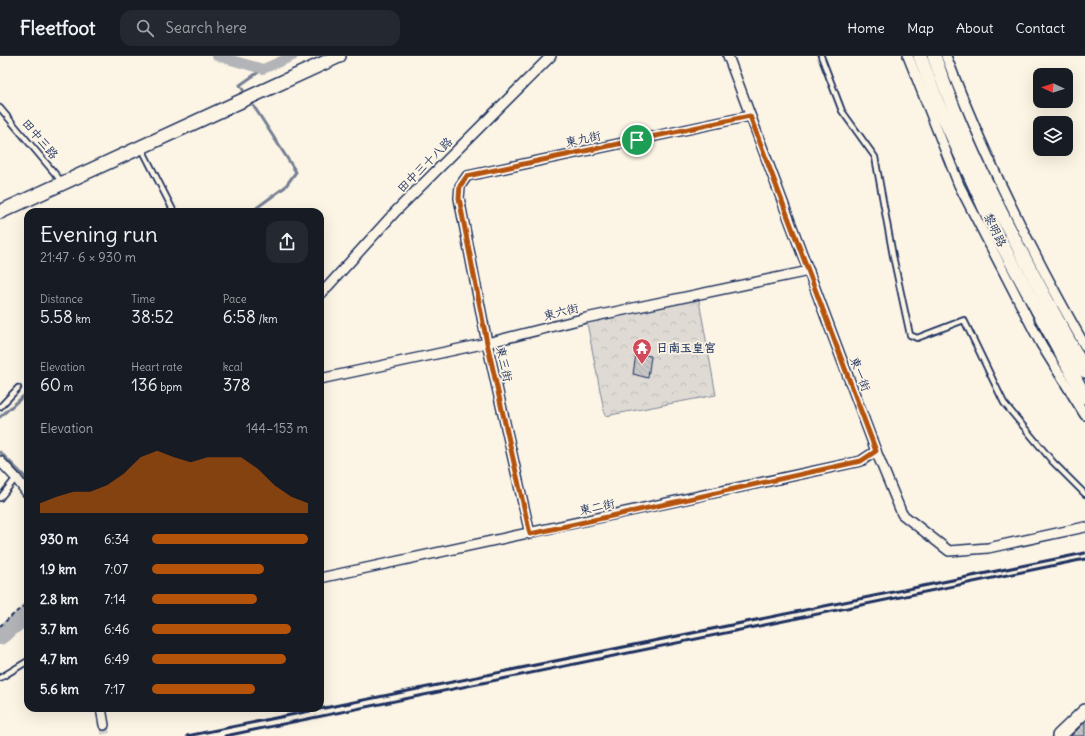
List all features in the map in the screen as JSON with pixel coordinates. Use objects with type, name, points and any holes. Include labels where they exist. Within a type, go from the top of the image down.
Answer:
[{"type":"street","points":[[0,212],[339,56]]},
{"type":"street","name":"田中三十八路","points":[[324,291],[396,211],[551,56]]},
{"type":"street","name":"東一街","points":[[728,56],[876,451],[902,514],[949,551],[988,548],[1085,526]]},
{"type":"street","points":[[908,56],[959,185],[994,240],[1041,344],[1085,415]]},
{"type":"street","name":"黎明路","points":[[920,56],[936,102],[985,209],[994,240],[1085,397]]},
{"type":"street","name":"黎明路","points":[[934,56],[949,99],[974,156],[1017,245],[1085,371]]},
{"type":"street","points":[[946,56],[966,108],[1005,192],[1054,292],[1085,346]]},
{"type":"street","name":"東九街","points":[[459,198],[460,186],[467,176],[750,116]]},
{"type":"street","points":[[1005,192],[1017,245]]},
{"type":"street","name":"東三街","points":[[459,198],[487,343],[530,534]]},
{"type":"street","name":"東六街","points":[[324,378],[487,343],[586,318],[809,271]]},
{"type":"street","name":"東二街","points":[[324,577],[530,534],[861,461],[876,451]]},
{"type":"street","points":[[0,462],[24,489]]},
{"type":"street","points":[[1059,736],[1085,711]]},
{"type":"street","points":[[101,712],[104,725]]},
{"type":"lane","points":[[821,56],[842,111],[875,157],[893,256],[910,335],[917,338],[964,320],[1004,403],[1053,462],[1085,494]]},
{"type":"lane","name":"田中三路","points":[[0,108],[63,183]]},
{"type":"lane","points":[[141,147],[172,208]]},
{"type":"lane","points":[[0,407],[18,388]]},
{"type":"lane","points":[[0,498],[16,478]]},
{"type":"lane","points":[[0,678],[24,663]]},
{"type":"path","points":[[0,626],[24,605]]},
{"type":"green space","points":[[698,295],[716,395],[605,416],[586,318]]},
{"type":"building","name":"日南玉皇宮","points":[[636,354],[651,356],[648,378],[633,374]]},
{"type":"building","points":[[1085,722],[1085,736],[1071,736]]},
{"type":"waterway","points":[[217,56],[263,69],[293,56]]},
{"type":"waterway","points":[[243,90],[240,85],[263,69]]},
{"type":"waterway","points":[[253,105],[296,172],[285,187],[256,208]]},
{"type":"waterway","points":[[0,417],[24,396]]},
{"type":"waterway","points":[[0,452],[24,476]]},
{"type":"waterway","points":[[0,636],[24,617]]},
{"type":"tunnel","points":[[104,725],[106,736]]},
{"type":"railway","points":[[324,708],[1085,553]]},
{"type":"railway","points":[[225,736],[1085,559]]},
{"type":"railway","points":[[187,736],[305,712]]},
{"type":"place","name":"日南玉皇宮","points":[[642,365]]},
{"type":"route","points":[[750,116],[876,451],[861,461],[530,534],[487,343],[459,198],[460,186],[467,176],[637,140],[750,116]]}]
